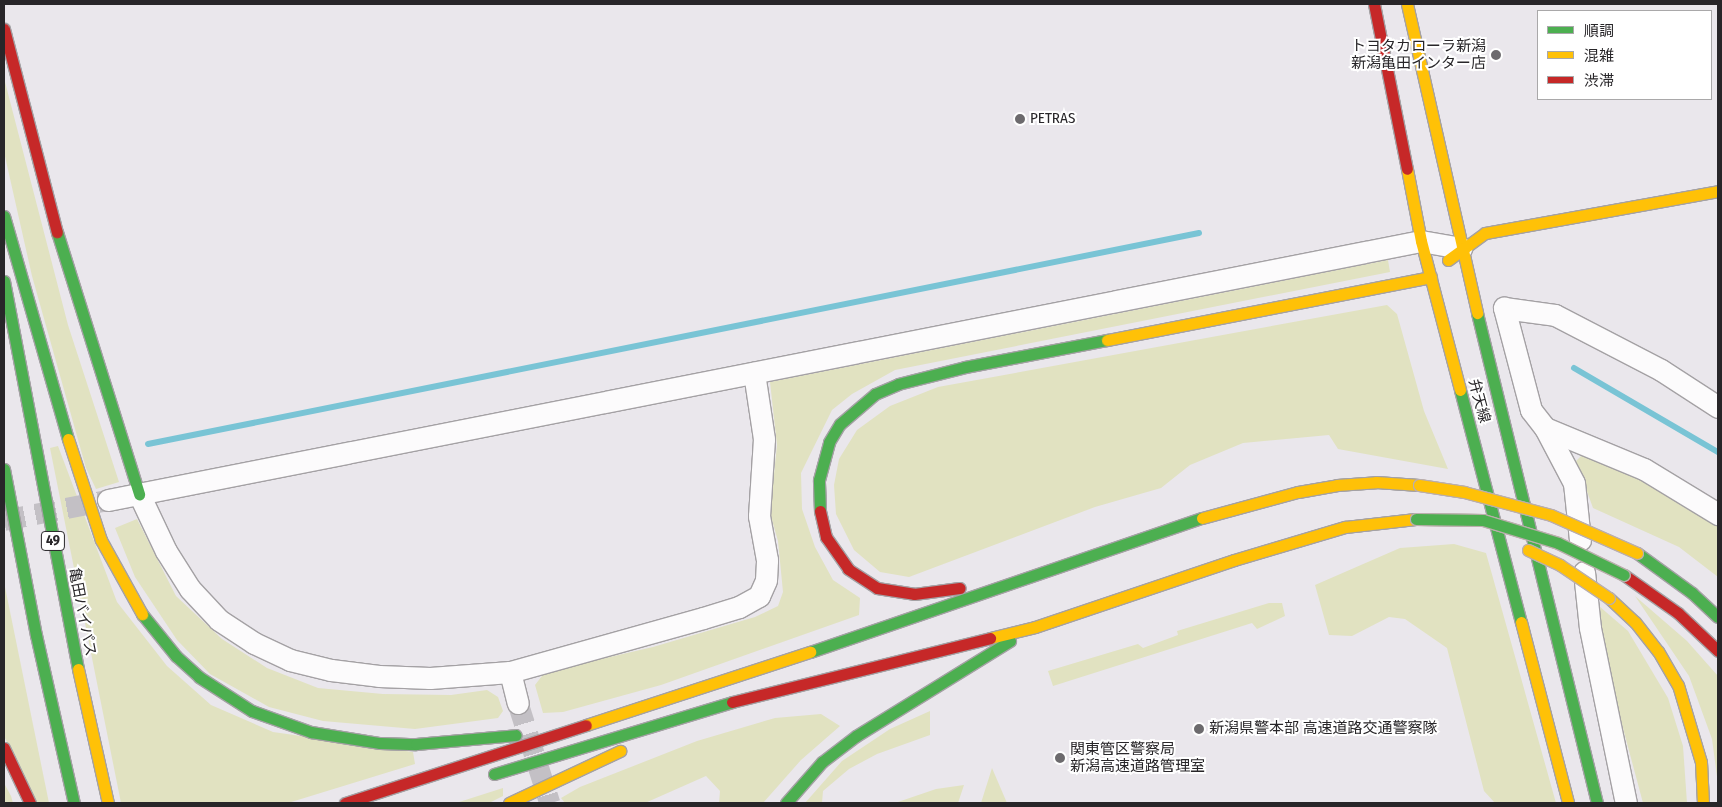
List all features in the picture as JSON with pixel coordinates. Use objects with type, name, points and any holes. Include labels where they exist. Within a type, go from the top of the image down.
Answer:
[{"type":"main road","name":"弁天線","points":[[1374,4],[1421,241],[1568,803]]},
{"type":"main road","name":"弁天線","points":[[1407,4],[1461,248],[1598,803]]},
{"type":"main road","points":[[4,28],[68,275],[139,494]]},
{"type":"main road","points":[[1019,578],[914,594],[877,588],[848,569],[826,537],[818,501],[822,462],[829,442],[840,424],[875,394],[932,374],[1431,277],[1461,248],[1485,233],[1718,191]]},
{"type":"main road","points":[[4,216],[53,395],[101,540],[134,604],[153,631],[199,678],[252,711],[281,722],[327,735],[380,743],[502,737],[634,709]]},
{"type":"main road","name":"亀田バイパス","points":[[4,277],[69,627],[108,803]]},
{"type":"main road","name":"49","points":[[4,469],[36,635],[74,803]]},
{"type":"main road","points":[[345,803],[899,623],[1019,578],[1218,513],[1298,492],[1376,482],[1464,492],[1551,515],[1637,553],[1718,605]]},
{"type":"main road","points":[[1416,519],[1458,526],[1525,548],[1560,564],[1609,598],[1635,622],[1658,651],[1678,685],[1701,762],[1703,803]]},
{"type":"main road","points":[[486,777],[708,710],[816,680],[1035,627],[1234,560],[1345,528],[1416,519],[1483,520],[1520,530],[1566,547],[1624,575],[1678,613],[1718,652]]},
{"type":"main road","points":[[1637,553],[1692,593],[1718,617]]},
{"type":"main road","points":[[786,803],[822,762],[856,736],[1035,627]]},
{"type":"main road","points":[[509,803],[708,710]]},
{"type":"main road","points":[[4,748],[30,803]]},
{"type":"street","points":[[108,500],[1421,241],[1461,248]]},
{"type":"street","points":[[1626,803],[1590,628],[1574,483],[1545,428],[1531,410],[1504,308],[1555,315],[1661,370],[1718,407]]},
{"type":"street","points":[[139,494],[166,551],[190,589],[219,620],[254,643],[290,660],[331,670],[379,676],[430,678],[510,672],[704,618],[739,607],[759,596],[766,580],[767,560],[758,516],[764,439],[754,373]]},
{"type":"street","points":[[1545,428],[1644,469],[1718,514]]},
{"type":"street","points":[[510,672],[518,704]]},
{"type":"green space","points":[[4,78],[68,325],[119,482],[96,489],[86,468],[32,276],[4,152]]},
{"type":"green space","points":[[1388,260],[1390,272],[895,370],[852,394],[832,410],[801,473],[802,509],[815,547],[833,580],[860,598],[859,615],[661,685],[563,712],[543,713],[535,685],[545,672],[653,647],[755,617],[778,606],[783,592],[778,541],[770,513],[777,445],[770,382]]},
{"type":"green space","points":[[1387,305],[1397,314],[1424,411],[1448,469],[1338,449],[1329,435],[1243,443],[1190,465],[1161,488],[1095,507],[909,577],[880,572],[854,550],[836,514],[834,485],[839,459],[857,430],[890,406],[938,387]]},
{"type":"green space","points":[[58,446],[117,602],[167,666],[211,705],[273,732],[413,752],[415,764],[288,803],[121,803],[50,448]]},
{"type":"green space","points":[[1585,452],[1605,457],[1718,521],[1718,577],[1679,547],[1593,508],[1576,461]]},
{"type":"green space","points":[[137,519],[176,596],[222,639],[267,668],[318,688],[383,694],[451,695],[487,690],[498,697],[503,711],[498,718],[415,729],[323,721],[269,707],[210,674],[177,640],[135,577],[115,528]]},
{"type":"green space","points":[[1454,544],[1486,553],[1556,803],[1495,803],[1484,791],[1447,648],[1405,619],[1389,617],[1352,636],[1329,635],[1315,585],[1400,548]]},
{"type":"green space","points":[[4,582],[49,803],[36,803],[4,736]]},
{"type":"green space","points":[[1635,596],[1687,641],[1718,676],[1718,784],[1712,739],[1689,676]]},
{"type":"green space","points":[[1592,600],[1628,631],[1668,698],[1683,746],[1687,803],[1643,803],[1604,657]]},
{"type":"green space","points":[[1269,603],[1282,603],[1285,616],[1257,629],[1252,623],[1053,686],[1048,671],[1138,644],[1143,648],[1178,635],[1177,631]]},
{"type":"green space","points":[[930,711],[930,735],[877,754],[849,769],[823,791],[822,803],[805,803],[842,761],[890,729]]},
{"type":"green space","points":[[821,714],[840,726],[801,760],[763,803],[719,803],[720,791],[706,776],[645,803],[565,803],[561,798],[580,787],[697,741],[775,718]]},
{"type":"green space","points":[[992,768],[1007,803],[981,803]]},
{"type":"green space","points":[[4,783],[11,796],[13,803],[4,803]]},
{"type":"green space","points":[[964,785],[958,803],[895,803],[936,789]]},
{"type":"green space","points":[[503,788],[503,796],[489,803],[456,803]]},
{"type":"waterway","points":[[148,444],[1199,233]]},
{"type":"waterway","points":[[1574,368],[1718,452]]},
{"type":"tunnel","points":[[4,520],[103,501]]},
{"type":"tunnel","points":[[518,703],[550,803]]},
{"type":"traffic: fast","points":[[4,216],[68,439]]},
{"type":"traffic: fast","points":[[57,232],[139,494]]},
{"type":"traffic: fast","points":[[4,281],[78,669]]},
{"type":"traffic: fast","points":[[1477,313],[1597,803]]},
{"type":"traffic: fast","points":[[820,511],[819,480],[829,442],[840,424],[875,394],[898,384],[965,367],[1107,340]]},
{"type":"traffic: fast","points":[[1460,390],[1521,622]]},
{"type":"traffic: fast","points":[[4,469],[36,635],[74,803]]},
{"type":"traffic: fast","points":[[810,652],[1202,518]]},
{"type":"traffic: fast","points":[[1416,519],[1483,520],[1558,543],[1624,575]]},
{"type":"traffic: fast","points":[[1637,553],[1692,593],[1718,617]]},
{"type":"traffic: fast","points":[[142,614],[176,656],[199,677],[252,711],[311,732],[380,743],[416,744],[516,735]]},
{"type":"traffic: fast","points":[[786,803],[822,762],[856,736],[1010,641]]},
{"type":"traffic: fast","points":[[494,774],[732,702]]},
{"type":"traffic: slow","points":[[1407,4],[1477,313]]},
{"type":"traffic: slow","points":[[1407,169],[1421,241],[1460,390]]},
{"type":"traffic: slow","points":[[1448,260],[1485,233],[1718,191]]},
{"type":"traffic: slow","points":[[1107,340],[1431,277]]},
{"type":"traffic: slow","points":[[68,439],[101,540],[142,614]]},
{"type":"traffic: slow","points":[[1202,518],[1298,492],[1337,485],[1376,482],[1419,485]]},
{"type":"traffic: slow","points":[[1419,485],[1464,492],[1551,515],[1637,553]]},
{"type":"traffic: slow","points":[[990,638],[1035,627],[1234,560],[1345,527],[1416,519]]},
{"type":"traffic: slow","points":[[1528,550],[1560,565],[1609,598]]},
{"type":"traffic: slow","points":[[1609,598],[1635,622],[1658,651],[1678,685],[1701,762],[1703,803]]},
{"type":"traffic: slow","points":[[1521,622],[1568,803]]},
{"type":"traffic: slow","points":[[586,725],[810,652]]},
{"type":"traffic: slow","points":[[78,669],[108,803]]},
{"type":"traffic: slow","points":[[509,803],[620,751]]},
{"type":"traffic: jam","points":[[1374,4],[1407,169]]},
{"type":"traffic: jam","points":[[4,29],[57,232]]},
{"type":"traffic: jam","points":[[820,511],[826,537],[848,569],[877,588],[914,594],[960,588]]},
{"type":"traffic: jam","points":[[1624,575],[1678,613],[1718,651]]},
{"type":"traffic: jam","points":[[732,702],[990,638]]},
{"type":"traffic: jam","points":[[345,803],[586,725]]},
{"type":"traffic: jam","points":[[4,748],[30,803]]},
{"type":"place","name":"トヨタカローラ新潟 新潟亀田インター店","points":[[1496,55]]},
{"type":"place","name":"PETRAS","points":[[1020,119]]},
{"type":"place","name":"新潟県警本部 高速道路交通警察隊","points":[[1199,729]]},
{"type":"place","name":"関東管区警察局 新潟高速道路管理室","points":[[1060,758]]}]
